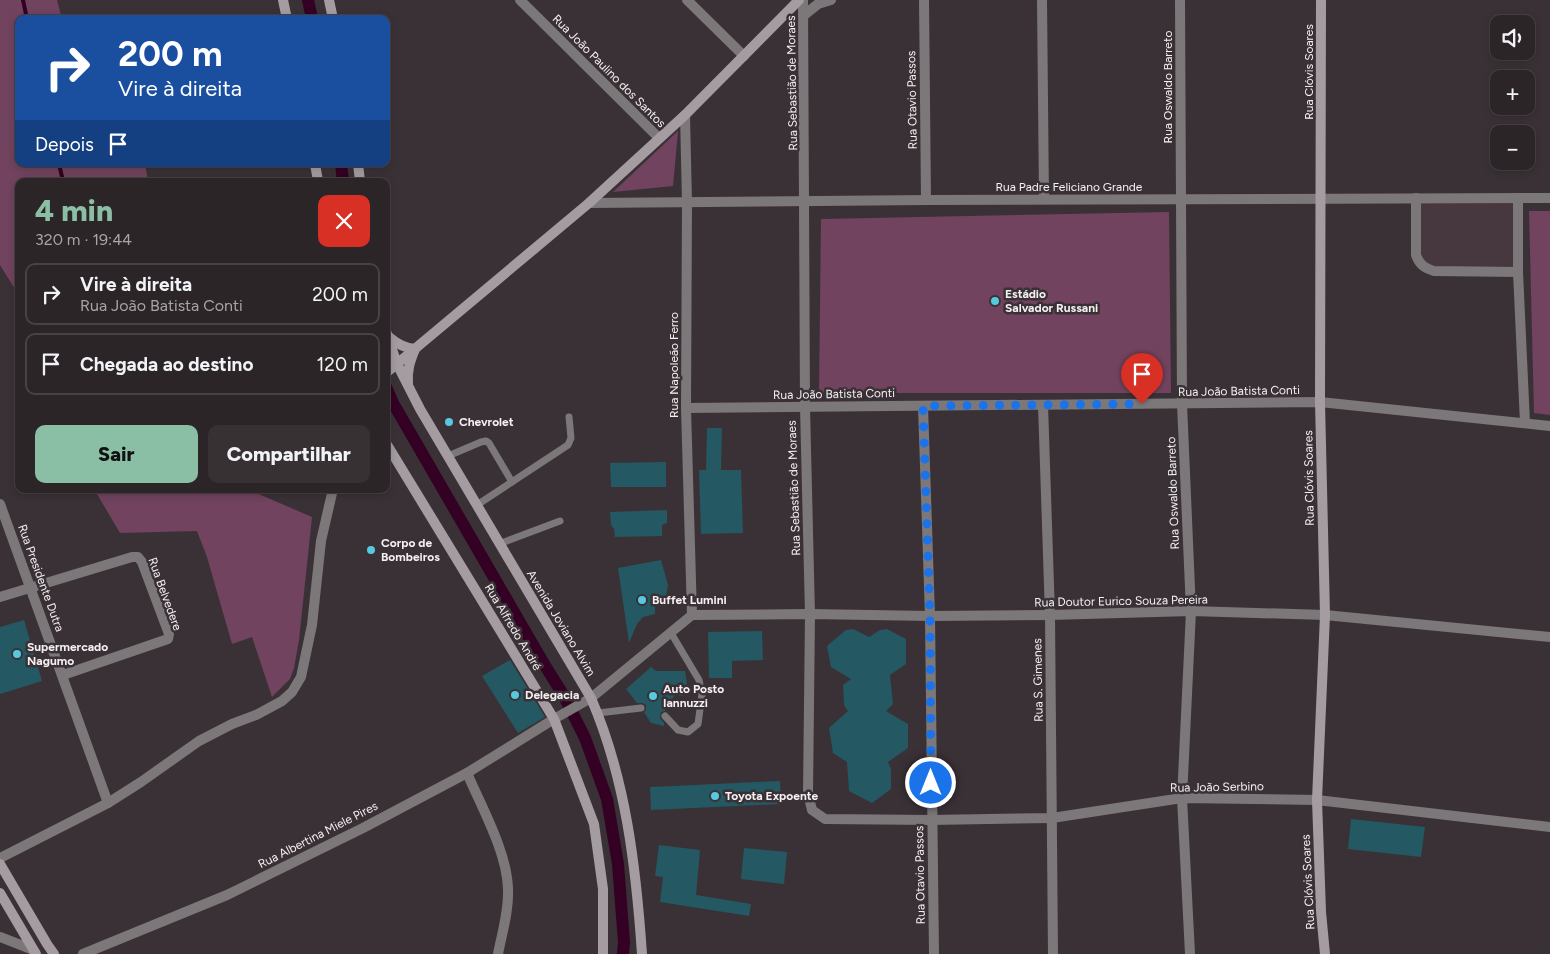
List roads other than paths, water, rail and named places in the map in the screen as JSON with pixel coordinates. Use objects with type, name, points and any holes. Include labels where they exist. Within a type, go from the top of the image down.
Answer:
[{"type":"main road","points":[[283,0],[286,15]]},
{"type":"main road","points":[[329,0],[332,15]]},
{"type":"main road","points":[[390,370],[589,203],[685,115],[799,0]]},
{"type":"main road","name":"Rua Clóvis Soares","points":[[1321,0],[1320,402],[1325,615],[1317,800],[1321,912],[1325,954]]},
{"type":"main road","points":[[390,337],[398,345],[415,349]]},
{"type":"main road","name":"Avenida Joviano Alvim","points":[[390,343],[397,364],[409,387],[598,713],[620,787],[634,870],[642,954]]},
{"type":"main road","points":[[409,387],[408,373],[415,349]]},
{"type":"main road","name":"Rua Alfredo André","points":[[390,449],[557,717],[594,824],[604,889],[602,954]]},
{"type":"main road","points":[[0,864],[54,954]]},
{"type":"main road","points":[[0,893],[34,951]]},
{"type":"street","name":"Rua João Paulino dos Santos","points":[[520,0],[659,138]]},
{"type":"street","points":[[687,0],[744,56]]},
{"type":"street","name":"Rua Sebastião de Moraes","points":[[803,0],[805,407],[810,614],[808,794],[812,810],[825,819]]},
{"type":"street","points":[[804,16],[818,4],[831,0]]},
{"type":"street","name":"Rua Otavio Passos","points":[[924,0],[926,200]]},
{"type":"street","points":[[1042,0],[1044,199]]},
{"type":"street","name":"Rua Oswaldo Barreto","points":[[1180,0],[1182,404],[1191,611],[1182,798],[1190,954]]},
{"type":"street","name":"Rua Napoleão Ferro","points":[[685,115],[687,203],[686,408],[692,616]]},
{"type":"street","points":[[1416,198],[1416,255],[1419,263],[1434,271],[1518,272]]},
{"type":"street","points":[[1518,198],[1518,272],[1525,423]]},
{"type":"street","name":"Rua Padre Feliciano Grande","points":[[589,203],[1044,199],[1550,198]]},
{"type":"street","name":"Rua João Batista Conti","points":[[686,408],[1320,402],[1550,426]]},
{"type":"street","name":"Rua S. Gimenes","points":[[1043,405],[1050,615],[1054,954]]},
{"type":"street","name":"Rua Otavio Passos","points":[[923,406],[930,616],[934,954]]},
{"type":"street","points":[[0,858],[108,803],[199,741],[232,724],[256,715],[282,701],[292,692],[301,677],[305,659],[312,624],[320,541],[332,493]]},
{"type":"street","name":"Rua Presidente Dutra","points":[[0,504],[108,803]]},
{"type":"street","name":"Rua Belvedere","points":[[31,587],[132,556],[138,556],[142,562],[169,634],[168,640],[164,642],[63,675]]},
{"type":"street","points":[[0,597],[31,587]]},
{"type":"street","name":"Rua Doutor Eurico Souza Pereira","points":[[692,616],[810,614],[1050,615],[1191,611],[1325,615],[1550,637]]},
{"type":"street","name":"Rua Albertina Miele Pires","points":[[83,954],[227,895],[363,828],[467,773],[591,698],[692,616]]},
{"type":"street","points":[[467,773],[504,860],[508,890],[506,916],[498,954]]},
{"type":"street","name":"Rua João Serbino","points":[[825,819],[1052,818],[1182,798],[1317,800],[1550,827]]},
{"type":"street","points":[[0,937],[34,951]]},
{"type":"lane","points":[[477,506],[568,445],[571,438],[569,416]]},
{"type":"lane","points":[[448,456],[486,441],[512,482]]},
{"type":"lane","points":[[499,544],[560,521]]},
{"type":"lane","points":[[665,716],[678,730],[688,732],[698,724],[702,694],[699,680],[671,633]]},
{"type":"lane","points":[[598,713],[641,708]]},
{"type":"waterway","points":[[23,0],[26,15]]},
{"type":"waterway","points":[[308,0],[311,15]]},
{"type":"waterway","points":[[60,167],[62,178]]},
{"type":"waterway","points":[[341,167],[343,178]]},
{"type":"waterway","points":[[390,396],[564,696],[585,738],[607,799],[618,864],[624,942],[623,954]]},
{"type":"place","name":"Estádio Salvador Russani","points":[[995,301]]},
{"type":"place","name":"Chevrolet","points":[[449,422]]},
{"type":"place","name":"Corpo de Bombeiros","points":[[371,550]]},
{"type":"place","name":"Buffet Lumini","points":[[642,600]]},
{"type":"place","name":"Supermercado Nagumo","points":[[17,654]]},
{"type":"place","name":"Delegacia","points":[[515,695]]},
{"type":"place","name":"Auto Posto Iannuzzi","points":[[653,696]]},
{"type":"place","name":"Toyota Expoente","points":[[715,796]]}]
